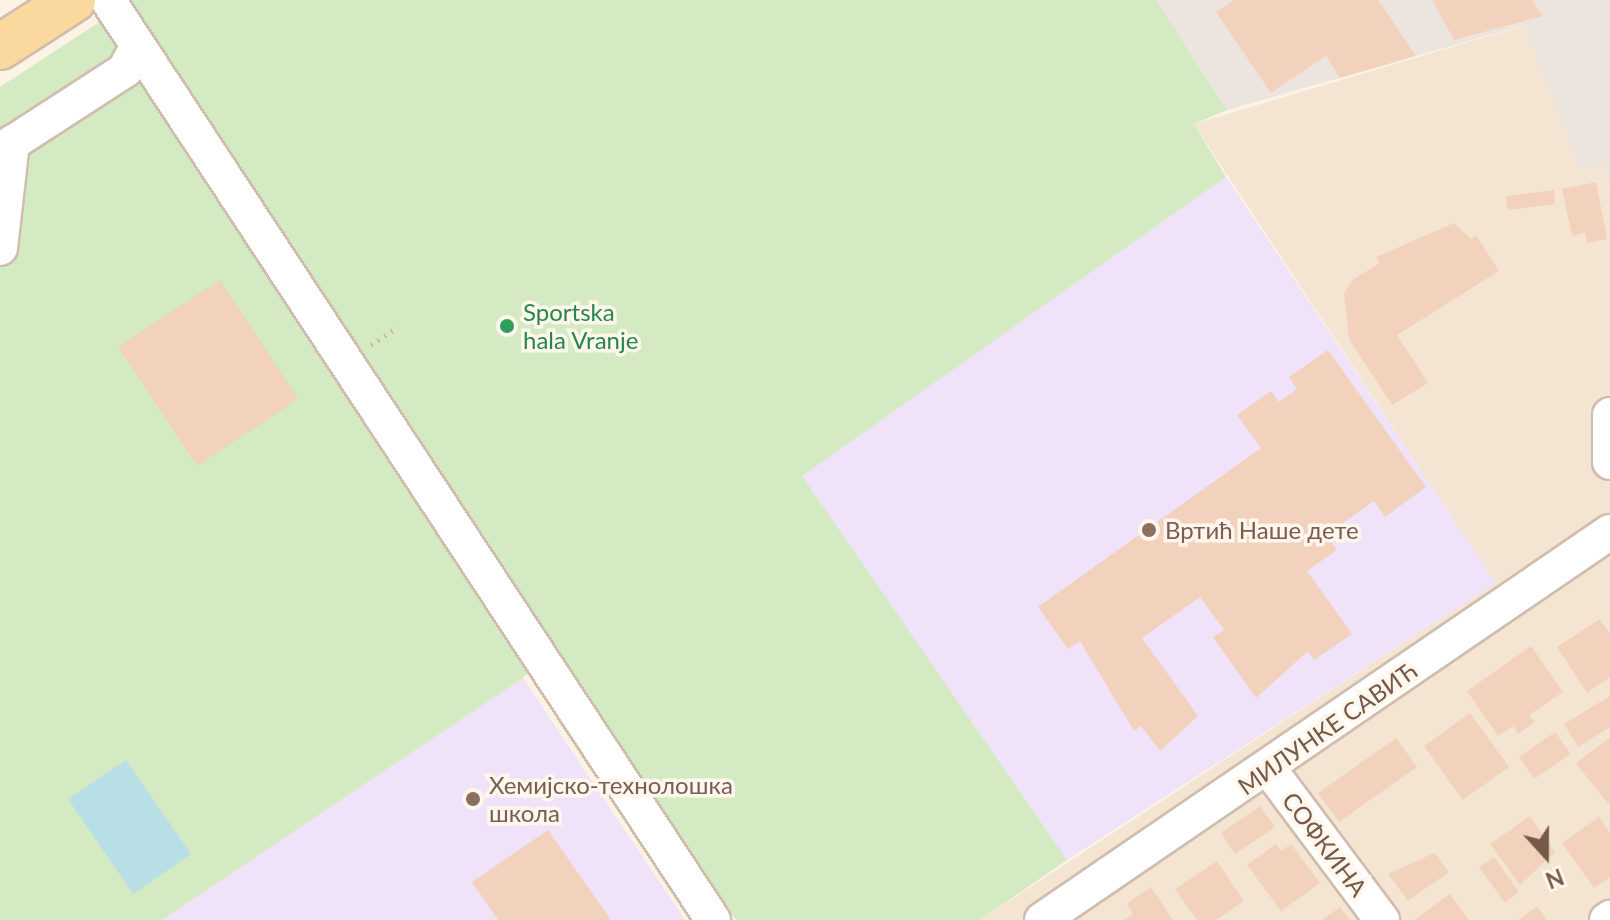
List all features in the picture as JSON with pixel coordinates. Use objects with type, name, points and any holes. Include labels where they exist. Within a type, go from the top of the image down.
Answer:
[{"type":"main road","points":[[0,47],[73,0]]},
{"type":"street","points":[[108,0],[135,50],[713,920]]},
{"type":"street","points":[[0,248],[6,147],[125,70],[135,50]]},
{"type":"street","points":[[1610,415],[1610,462]]},
{"type":"street","name":"МИЛУНКЕ САВИЋ","points":[[1042,920],[1269,769],[1610,532]]},
{"type":"street","name":"СОФКИНА","points":[[1269,769],[1382,920]]},
{"type":"shaded area","points":[[1156,0],[1610,0],[1610,186],[1604,162],[1580,170],[1525,25],[1227,110]]},
{"type":"shaded area","points":[[1526,25],[1580,170],[1604,162],[1610,186],[1610,920],[980,920],[1495,583],[1194,124]]},
{"type":"shaded area","name":"Вртић Наше дете","points":[[1226,177],[1496,583],[1067,860],[801,476]]},
{"type":"shaded area","name":"Хемијско-технолошка школа","points":[[523,678],[685,920],[162,920]]},
{"type":"green space","name":"Sportska hala Vranje","points":[[133,0],[1156,0],[1227,110],[1194,124],[1226,177],[802,476],[1067,860],[980,920],[736,920],[549,649],[523,678],[162,920],[0,920],[0,87]]},
{"type":"water","points":[[126,760],[191,854],[133,894],[68,799]]},
{"type":"building","points":[[1234,0],[1378,0],[1416,56],[1340,78],[1326,56],[1271,93],[1216,12]]},
{"type":"building","points":[[1432,0],[1532,0],[1543,16],[1454,40]]},
{"type":"building","points":[[1596,182],[1607,239],[1587,243],[1585,233],[1572,236],[1562,189]]},
{"type":"building","points":[[1554,190],[1555,204],[1508,210],[1506,196]]},
{"type":"building","points":[[1454,223],[1471,239],[1476,235],[1499,271],[1397,335],[1428,383],[1392,405],[1349,339],[1344,294],[1351,281],[1380,263],[1376,257]]},
{"type":"building","points":[[220,280],[298,399],[197,466],[118,347]]},
{"type":"building","points":[[1328,350],[1426,487],[1385,517],[1374,501],[1326,535],[1337,550],[1307,571],[1352,634],[1314,660],[1308,651],[1256,698],[1213,637],[1224,630],[1200,597],[1142,638],[1198,716],[1160,751],[1141,726],[1134,731],[1080,641],[1068,649],[1038,607],[1261,448],[1237,415],[1271,391],[1279,402],[1297,389],[1289,377]]},
{"type":"building","points":[[1600,619],[1610,634],[1610,677],[1587,693],[1557,647]]},
{"type":"building","points":[[1531,646],[1563,692],[1529,715],[1535,722],[1518,734],[1513,726],[1498,736],[1467,691]]},
{"type":"building","points":[[1610,696],[1610,727],[1578,747],[1564,724]]},
{"type":"building","points":[[1470,713],[1509,767],[1463,800],[1424,746]]},
{"type":"building","points":[[1555,732],[1571,754],[1534,779],[1519,757]]},
{"type":"building","points":[[1610,737],[1610,803],[1608,804],[1576,763]]},
{"type":"building","points":[[1396,738],[1417,767],[1339,822],[1318,793]]},
{"type":"building","points":[[1260,806],[1275,827],[1235,854],[1221,833]]},
{"type":"building","points":[[1530,816],[1555,852],[1520,885],[1490,844]]},
{"type":"building","points":[[1599,817],[1610,833],[1610,877],[1594,888],[1562,843]]},
{"type":"building","points":[[548,830],[611,920],[498,920],[472,882]]},
{"type":"building","points":[[1276,844],[1281,851],[1291,844],[1320,883],[1281,911],[1247,865]]},
{"type":"building","points":[[1434,853],[1449,872],[1408,901],[1388,874]]},
{"type":"building","points":[[1494,857],[1519,892],[1505,903],[1479,867]]},
{"type":"building","points":[[1217,861],[1244,901],[1216,920],[1197,920],[1175,889]]},
{"type":"building","points":[[1151,887],[1173,920],[1123,920],[1133,914],[1127,904]]},
{"type":"building","points":[[1450,894],[1469,920],[1414,920]]},
{"type":"building","points":[[1537,906],[1547,920],[1518,920]]},
{"type":"building","points":[[1340,907],[1350,920],[1322,920]]},
{"type":"place","name":"Sportska hala Vranje","points":[[507,326]]},
{"type":"place","name":"Вртић Наше дете","points":[[1149,530]]},
{"type":"place","name":"Хемијско-технолошка школа","points":[[473,799]]}]
